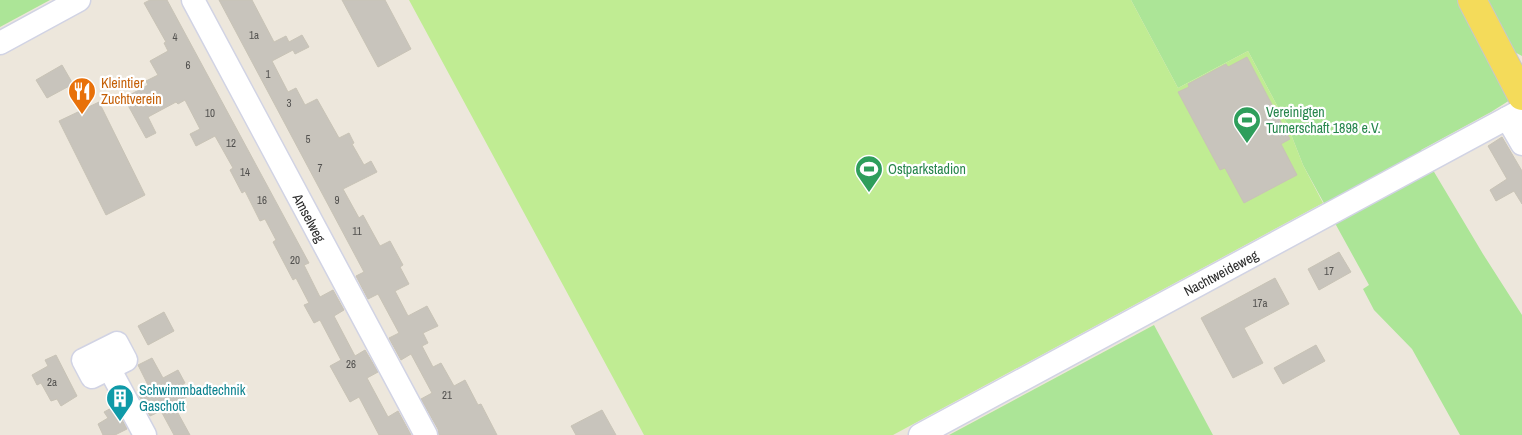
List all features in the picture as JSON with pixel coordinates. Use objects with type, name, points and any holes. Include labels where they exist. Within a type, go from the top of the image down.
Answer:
[{"type":"main road","points":[[1472,0],[1522,96]]},
{"type":"street","points":[[0,43],[79,0]]},
{"type":"street","name":"Amselweg","points":[[193,0],[426,435]]},
{"type":"street","points":[[1515,114],[1522,144]]},
{"type":"street","name":"Nachtweideweg","points":[[920,435],[1515,114]]},
{"type":"street","points":[[109,368],[145,435]]},
{"type":"green space","points":[[0,0],[50,0],[0,27]]},
{"type":"green space","name":"Ostparkstadion","points":[[409,0],[1131,0],[1178,88],[1248,51],[1287,124],[1303,165],[1323,203],[893,435],[644,435]]},
{"type":"green space","points":[[1131,0],[1459,0],[1510,100],[1421,150],[1522,315],[1522,435],[1460,435],[1412,349],[1374,310],[1363,289],[1369,285],[1303,165],[1287,124],[1248,51],[1178,88]]},
{"type":"green space","points":[[1486,0],[1522,0],[1522,56],[1511,50]]},
{"type":"green space","points":[[1154,325],[1213,435],[949,435]]},
{"type":"building","points":[[150,0],[167,0],[309,263],[304,265],[320,297],[333,290],[344,310],[334,316],[355,356],[365,350],[378,372],[367,378],[388,417],[398,411],[411,435],[379,435],[359,397],[350,402],[330,366],[341,360],[320,320],[314,323],[304,305],[309,303],[296,278],[293,280],[273,242],[276,240],[265,219],[260,221],[245,191],[242,193],[230,170],[233,168],[215,136],[196,146],[190,134],[200,129],[185,100],[178,104],[176,102],[148,117],[156,133],[146,138],[124,98],[148,85],[146,81],[158,75],[150,61],[168,51],[164,43],[166,42],[144,3]]},
{"type":"building","points":[[219,0],[252,0],[274,42],[286,36],[289,42],[302,35],[309,47],[295,54],[293,50],[272,61],[288,92],[296,88],[305,105],[317,99],[339,138],[349,133],[354,143],[352,144],[364,165],[371,161],[377,172],[343,189],[359,218],[363,215],[380,246],[390,241],[403,265],[400,267],[409,284],[395,291],[408,316],[427,306],[438,326],[423,333],[428,343],[422,346],[433,367],[441,363],[454,386],[465,380],[478,405],[481,404],[497,435],[439,435],[438,429],[421,399],[432,393],[411,354],[401,360],[389,338],[399,333],[378,294],[368,299],[356,276],[364,272]]},
{"type":"building","points":[[342,0],[385,0],[411,49],[378,67]]},
{"type":"building","name":"Vereinigten Turnerschaft 1898 e.V.","points":[[1247,57],[1290,139],[1281,144],[1297,175],[1244,203],[1225,168],[1220,170],[1178,92],[1189,87],[1188,84],[1226,64],[1228,67]]},
{"type":"building","points":[[62,65],[73,84],[47,98],[36,80]]},
{"type":"building","points":[[99,102],[145,195],[106,215],[59,121]]},
{"type":"building","points":[[1502,137],[1522,171],[1522,204],[1514,191],[1496,201],[1490,190],[1507,179],[1488,146]]},
{"type":"building","points":[[1339,252],[1351,272],[1319,290],[1308,269]]},
{"type":"building","points":[[1275,278],[1289,304],[1244,328],[1263,363],[1233,378],[1201,318]]},
{"type":"building","points":[[164,312],[174,331],[148,345],[138,326]]},
{"type":"building","points":[[1316,345],[1325,361],[1283,384],[1274,368]]},
{"type":"building","points":[[56,355],[77,396],[61,406],[57,399],[51,401],[41,383],[37,385],[32,375],[48,366],[45,360]]},
{"type":"building","points":[[152,358],[163,378],[178,370],[185,383],[183,384],[190,395],[173,404],[190,435],[174,435],[161,411],[150,416],[138,394],[149,387],[138,365]]},
{"type":"building","points":[[115,406],[127,429],[115,435],[103,435],[98,424],[108,418],[104,412]]},
{"type":"building","points":[[602,410],[616,435],[576,435],[571,426]]},
{"type":"place","name":"Kleintier Zuchtverein","points":[[82,115]]},
{"type":"place","name":"Vereinigten Turnerschaft 1898 e.V.","points":[[1247,144]]},
{"type":"place","name":"Ostparkstadion","points":[[869,193]]},
{"type":"place","name":"Schwimmbadtechnik Gaschott","points":[[120,422]]}]
